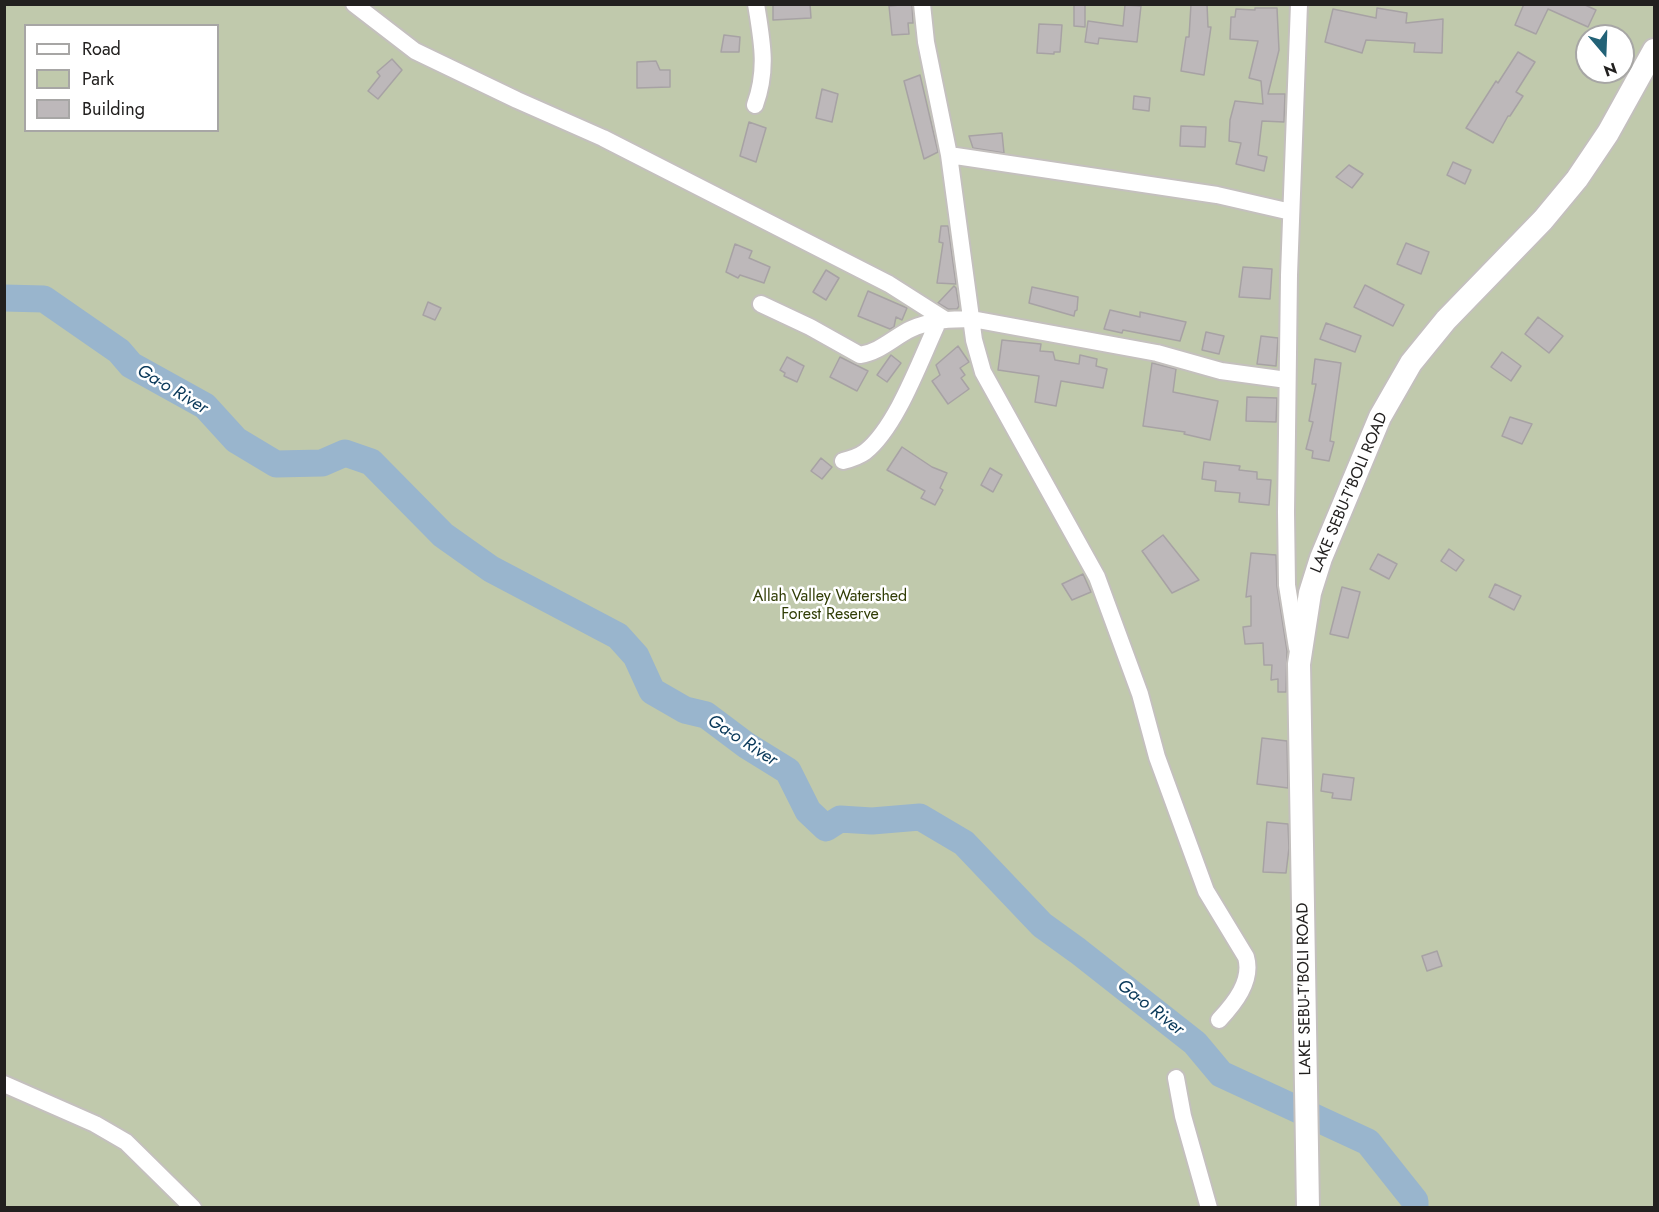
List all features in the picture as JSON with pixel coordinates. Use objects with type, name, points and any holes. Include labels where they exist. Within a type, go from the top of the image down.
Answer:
[{"type":"main road","name":"LAKE SEBU-T'BOLI ROAD","points":[[1308,1208],[1299,664],[1310,593],[1321,558],[1380,417],[1411,363],[1446,320],[1544,220],[1577,179],[1608,133],[1654,50]]},
{"type":"street","points":[[354,4],[415,51],[614,143],[889,284],[941,320]]},
{"type":"street","points":[[754,105],[761,86],[763,63],[763,44],[756,4]]},
{"type":"street","points":[[922,4],[926,42],[949,155],[974,340],[983,372],[1097,577],[1140,694],[1157,757],[1206,891],[1246,957],[1249,966],[1248,974],[1231,1007],[1219,1020]]},
{"type":"street","points":[[1299,4],[1291,212],[1286,512],[1287,585],[1299,664]]},
{"type":"street","points":[[949,155],[1217,195],[1291,212]]},
{"type":"street","points":[[761,304],[810,327],[860,355],[877,349],[911,329],[941,320],[972,319],[1157,353],[1221,371],[1287,380]]},
{"type":"street","points":[[843,461],[857,457],[866,451],[888,424],[941,320]]},
{"type":"street","points":[[1176,1078],[1183,1116],[1209,1208]]},
{"type":"street","points":[[4,1084],[95,1124],[126,1142],[193,1208]]},
{"type":"green space","name":"Allah Valley Watershed Forest Reserve","points":[[5,5],[1654,5],[1654,1207],[5,1207]]},
{"type":"building","points":[[773,4],[810,4],[811,18],[773,20]]},
{"type":"building","points":[[912,4],[913,23],[908,23],[909,34],[892,35],[889,6]]},
{"type":"building","points":[[1074,4],[1085,4],[1085,27],[1074,26]]},
{"type":"building","points":[[1191,4],[1207,4],[1208,27],[1211,27],[1204,75],[1181,71],[1186,37],[1189,37]]},
{"type":"building","points":[[1524,4],[1583,4],[1596,10],[1589,24],[1581,24],[1548,9],[1536,34],[1515,25]]},
{"type":"building","points":[[1125,5],[1141,6],[1137,42],[1099,38],[1098,44],[1085,42],[1088,21],[1123,26]]},
{"type":"building","points":[[1255,8],[1277,8],[1279,50],[1268,94],[1285,94],[1284,122],[1262,121],[1258,155],[1267,157],[1264,171],[1236,164],[1241,143],[1229,141],[1230,120],[1235,101],[1263,104],[1261,81],[1249,78],[1258,41],[1230,39],[1231,17],[1235,17],[1236,9],[1255,10]]},
{"type":"building","points":[[1377,8],[1407,13],[1406,23],[1443,19],[1442,53],[1414,52],[1415,43],[1366,40],[1362,53],[1325,42],[1333,9],[1376,18]]},
{"type":"building","points":[[1039,24],[1062,25],[1060,52],[1037,53]]},
{"type":"building","points":[[724,35],[740,37],[739,52],[721,52]]},
{"type":"building","points":[[1518,52],[1535,62],[1516,92],[1523,96],[1508,116],[1493,143],[1466,128]]},
{"type":"building","points":[[392,59],[402,70],[378,99],[368,91],[380,76],[377,72]]},
{"type":"building","points":[[656,61],[660,70],[670,70],[670,87],[637,88],[637,62]]},
{"type":"building","points":[[920,75],[938,152],[924,159],[904,81]]},
{"type":"building","points":[[822,89],[838,94],[832,122],[816,118]]},
{"type":"building","points":[[1134,96],[1150,98],[1149,111],[1133,109]]},
{"type":"building","points":[[749,122],[766,128],[756,162],[740,156]]},
{"type":"building","points":[[1181,126],[1206,127],[1205,147],[1180,146]]},
{"type":"building","points":[[1002,133],[1004,153],[973,148],[969,136]]},
{"type":"building","points":[[1453,162],[1471,170],[1465,184],[1447,175]]},
{"type":"building","points":[[1349,165],[1363,174],[1352,188],[1336,177]]},
{"type":"building","points":[[941,226],[948,226],[956,284],[937,283],[943,243],[939,242]]},
{"type":"building","points":[[1406,243],[1429,252],[1421,274],[1397,264]]},
{"type":"building","points":[[735,244],[752,251],[749,258],[770,267],[764,283],[740,275],[738,278],[726,272]]},
{"type":"building","points":[[1243,267],[1272,269],[1270,299],[1239,297]]},
{"type":"building","points":[[826,270],[839,278],[826,300],[813,292]]},
{"type":"building","points":[[1365,285],[1404,305],[1393,326],[1354,307]]},
{"type":"building","points":[[954,286],[959,306],[957,309],[948,309],[938,303]]},
{"type":"building","points":[[1032,287],[1078,297],[1074,316],[1029,303]]},
{"type":"building","points":[[868,291],[907,308],[902,320],[896,317],[894,327],[890,329],[858,316]]},
{"type":"building","points":[[428,302],[441,308],[435,320],[423,315]]},
{"type":"building","points":[[1110,310],[1140,317],[1140,312],[1186,322],[1180,341],[1123,330],[1122,333],[1104,329]]},
{"type":"building","points":[[1538,317],[1563,336],[1549,353],[1525,334]]},
{"type":"building","points":[[1326,323],[1361,336],[1355,352],[1320,339]]},
{"type":"building","points":[[1206,332],[1224,336],[1219,354],[1202,350]]},
{"type":"building","points":[[1261,336],[1278,338],[1276,366],[1257,364]]},
{"type":"building","points":[[1002,340],[1041,344],[1040,351],[1053,352],[1055,360],[1079,364],[1080,355],[1097,359],[1096,366],[1107,369],[1103,388],[1061,381],[1056,406],[1035,402],[1039,376],[998,370]]},
{"type":"building","points":[[958,346],[969,362],[960,368],[965,375],[961,378],[969,389],[948,404],[932,381],[940,375],[936,365]]},
{"type":"building","points":[[1502,352],[1521,366],[1511,381],[1491,367]]},
{"type":"building","points":[[891,355],[901,363],[887,382],[877,375]]},
{"type":"building","points":[[787,357],[804,366],[797,382],[784,376],[785,373],[780,370]]},
{"type":"building","points":[[840,357],[868,371],[857,391],[830,377]]},
{"type":"building","points":[[1315,359],[1341,363],[1330,441],[1334,442],[1329,461],[1312,458],[1313,451],[1306,449],[1313,422],[1309,421],[1316,384],[1312,384]]},
{"type":"building","points":[[1152,363],[1176,369],[1173,392],[1218,401],[1210,440],[1184,434],[1185,432],[1143,426]]},
{"type":"building","points":[[1247,397],[1277,398],[1276,422],[1246,421]]},
{"type":"building","points":[[1510,417],[1532,424],[1522,444],[1502,436]]},
{"type":"building","points":[[902,447],[932,467],[947,473],[940,488],[943,490],[935,505],[921,498],[925,491],[887,470]]},
{"type":"building","points":[[821,458],[832,467],[822,479],[811,471]]},
{"type":"building","points":[[1204,462],[1240,466],[1239,470],[1257,472],[1257,479],[1271,480],[1269,505],[1239,502],[1240,493],[1215,491],[1216,481],[1202,479]]},
{"type":"building","points":[[990,468],[1002,475],[993,492],[981,485]]},
{"type":"building","points":[[1163,535],[1199,580],[1172,593],[1142,551]]},
{"type":"building","points":[[1449,549],[1464,560],[1456,571],[1441,561]]},
{"type":"building","points":[[1251,553],[1276,555],[1277,586],[1287,651],[1286,692],[1278,692],[1278,679],[1271,680],[1272,665],[1264,665],[1263,643],[1245,644],[1243,627],[1251,626],[1251,596],[1246,597]]},
{"type":"building","points":[[1378,554],[1397,564],[1389,579],[1370,569]]},
{"type":"building","points":[[1083,574],[1091,592],[1072,600],[1062,584]]},
{"type":"building","points":[[1495,584],[1521,596],[1514,610],[1489,597]]},
{"type":"building","points":[[1342,587],[1360,592],[1348,638],[1330,634]]},
{"type":"building","points":[[1262,738],[1287,741],[1288,788],[1257,784]]},
{"type":"building","points":[[1323,774],[1354,778],[1351,800],[1332,798],[1333,793],[1321,791]]},
{"type":"building","points":[[1267,822],[1288,824],[1289,848],[1286,873],[1263,872]]},
{"type":"building","points":[[1437,951],[1442,966],[1427,971],[1422,956]]},
{"type":"waterway","name":"Ga-o River","points":[[4,298],[44,299],[119,351],[131,365],[205,406],[236,440],[276,464],[322,463],[345,453],[371,462],[443,535],[491,569],[618,636],[636,656],[652,691],[685,710],[706,715],[746,745],[788,771],[808,811],[826,828],[840,819],[872,821],[920,817],[964,843],[1042,925],[1195,1043],[1221,1074],[1368,1142],[1415,1201],[1415,1208]]}]
